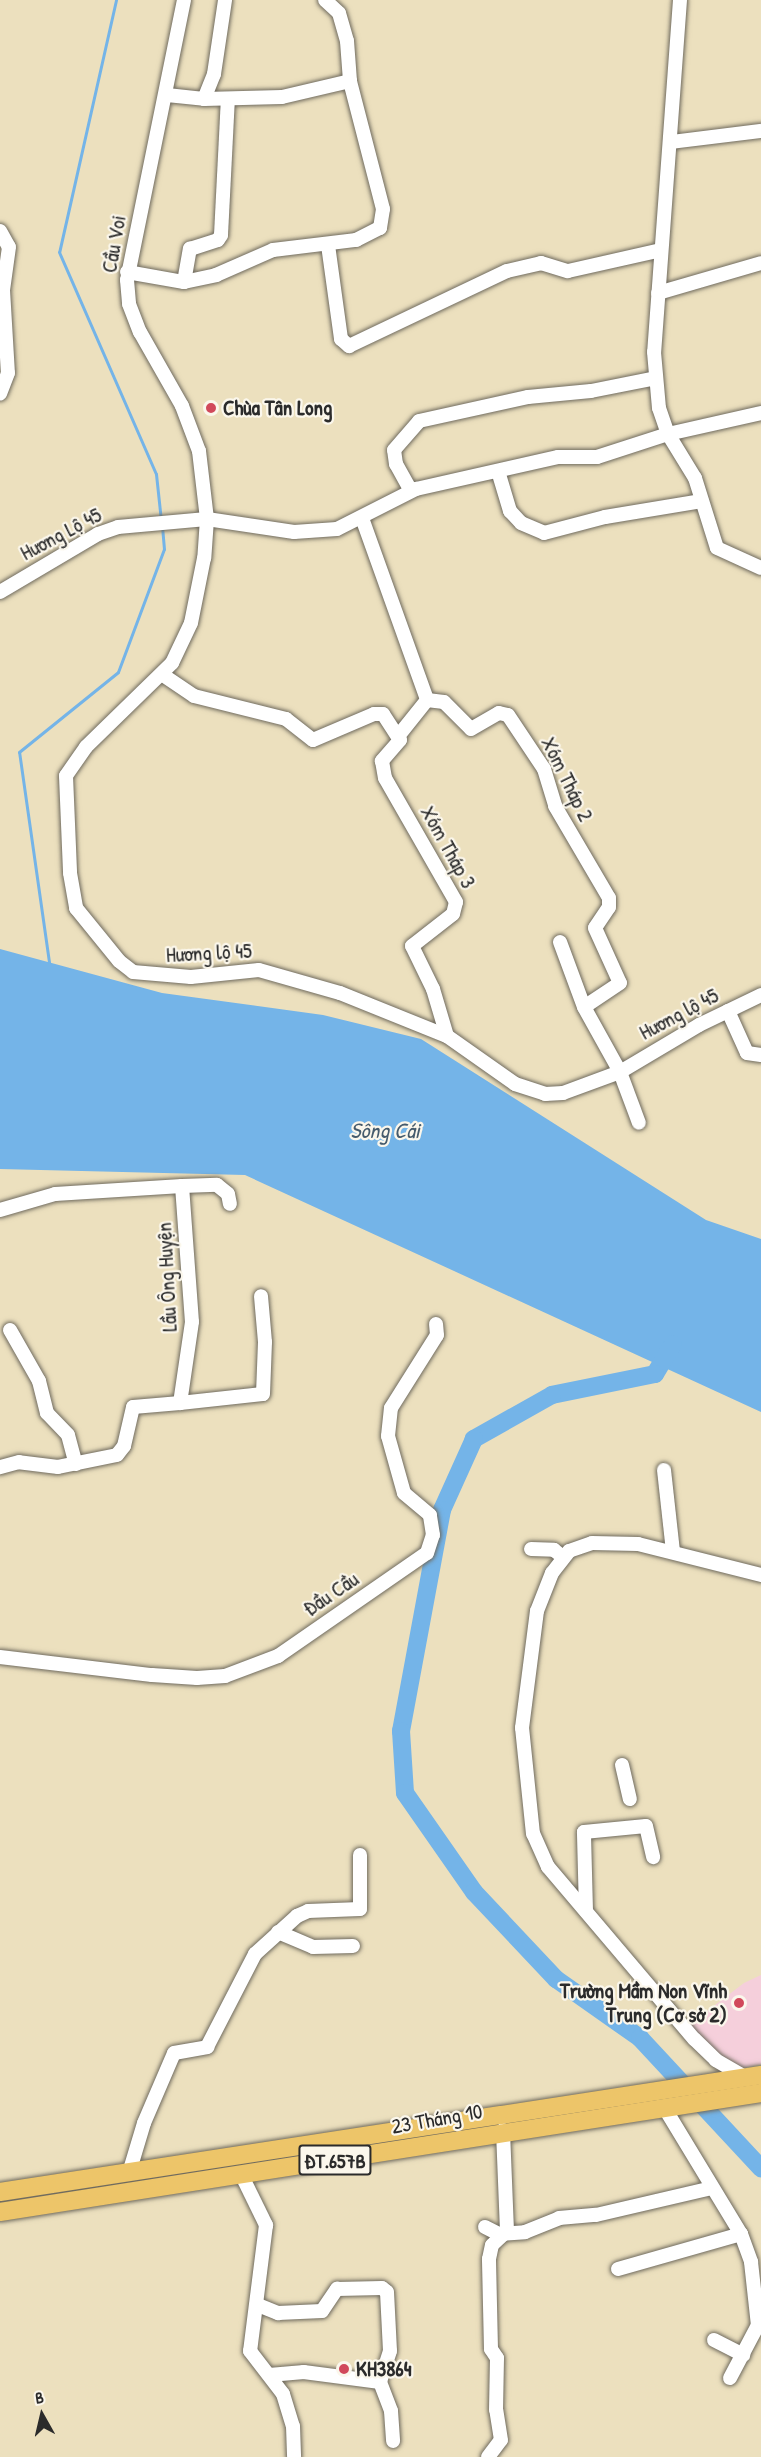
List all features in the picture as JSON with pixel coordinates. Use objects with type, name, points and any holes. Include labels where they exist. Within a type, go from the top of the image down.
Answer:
[{"type":"main road","name":"23 Tháng 10","points":[[0,2192],[748,2076]]},
{"type":"main road","name":"ĐT.657B","points":[[667,2107],[761,2092]]},
{"type":"main road","name":"23 Tháng 10","points":[[0,2212],[242,2176],[503,2130],[667,2107]]},
{"type":"main road","points":[[238,2156],[242,2176]]},
{"type":"street","name":"Cầu Voi","points":[[184,0],[167,94],[127,272],[129,304],[140,332],[193,430],[202,465],[207,519]]},
{"type":"street","points":[[204,99],[214,74],[225,0]]},
{"type":"street","points":[[127,272],[184,282],[216,275],[273,250],[328,245],[371,235],[380,228],[383,215],[350,81],[351,59],[339,12],[325,0]]},
{"type":"street","points":[[680,0],[658,293],[656,378],[658,408],[668,434],[695,478],[717,548],[761,568]]},
{"type":"street","points":[[167,94],[204,99],[282,97],[350,81]]},
{"type":"street","points":[[184,282],[190,249],[218,240],[221,235],[228,99]]},
{"type":"street","points":[[671,142],[761,131]]},
{"type":"street","points":[[0,231],[9,248],[1,290],[8,373],[0,394]]},
{"type":"street","points":[[328,245],[341,339],[349,346],[507,271],[541,263],[568,271],[661,250]]},
{"type":"street","points":[[658,293],[761,263]]},
{"type":"street","points":[[411,491],[396,464],[394,450],[419,421],[528,397],[591,391],[656,378]]},
{"type":"street","name":"Hương Lộ 45","points":[[0,592],[98,534],[146,523],[207,519],[304,532],[337,529],[411,491],[558,457],[597,457],[668,434],[761,413]]},
{"type":"street","points":[[498,471],[510,511],[521,523],[544,533],[605,517],[702,501]]},
{"type":"street","points":[[362,518],[427,700]]},
{"type":"street","name":"Hương lộ 45","points":[[207,519],[195,607],[185,638],[163,675],[86,747],[66,776],[70,873],[74,902],[83,918],[119,961],[142,975],[191,977],[259,970],[340,993],[447,1036],[515,1084],[536,1093],[563,1093],[620,1072],[728,1011],[761,996]]},
{"type":"street","points":[[163,675],[198,698],[286,719],[312,740],[379,713],[399,735]]},
{"type":"street","name":"Xóm Tháp 3","points":[[427,700],[399,735],[399,743],[382,761],[383,772],[456,902],[453,914],[412,946],[433,989],[447,1036]]},
{"type":"street","name":"Xóm Tháp 2","points":[[427,700],[444,702],[471,729],[499,713],[508,714],[544,769],[555,806],[610,901],[595,928],[620,983],[584,1008]]},
{"type":"street","points":[[560,942],[584,1008],[620,1072],[639,1123]]},
{"type":"street","points":[[728,1011],[747,1053],[761,1055]]},
{"type":"street","points":[[0,1210],[55,1194],[217,1185],[228,1194],[230,1204]]},
{"type":"street","name":"Lầu Ông Huyện","points":[[180,1403],[192,1322],[182,1186]]},
{"type":"street","points":[[0,1467],[19,1462],[51,1468],[112,1457],[121,1451],[133,1407],[256,1396],[265,1392],[261,1296]]},
{"type":"street","name":"Đầu Cầu","points":[[0,1657],[186,1677],[225,1676],[278,1656],[427,1554],[433,1535],[430,1515],[404,1493],[388,1436],[391,1408],[437,1335],[436,1324]]},
{"type":"street","points":[[10,1330],[39,1382],[47,1413],[68,1435],[76,1464]]},
{"type":"street","points":[[664,1470],[673,1551]]},
{"type":"street","points":[[748,2076],[716,2060],[694,2039],[560,1882],[536,1847],[522,1733],[537,1611],[549,1579],[563,1557],[575,1548],[599,1542],[638,1544],[761,1575]]},
{"type":"street","points":[[531,1549],[554,1550],[563,1557]]},
{"type":"street","points":[[622,1765],[630,1799]]},
{"type":"street","points":[[586,1911],[584,1832],[646,1826],[653,1857]]},
{"type":"street","points":[[129,2173],[144,2123],[173,2056],[177,2051],[207,2047],[255,1954],[305,1911],[360,1909],[360,1855]]},
{"type":"street","points":[[279,1932],[305,1945],[353,1946]]},
{"type":"street","points":[[667,2107],[712,2188],[741,2234],[754,2277],[758,2320],[730,2378]]},
{"type":"street","points":[[503,2130],[506,2235]]},
{"type":"street","points":[[242,2176],[266,2225],[258,2305],[250,2351],[283,2394],[291,2419],[294,2457]]},
{"type":"street","points":[[488,2457],[501,2440],[496,2410],[497,2358],[492,2349],[489,2259],[492,2245],[506,2235],[529,2231],[559,2217],[596,2216],[712,2188]]},
{"type":"street","points":[[485,2227],[506,2235]]},
{"type":"street","points":[[618,2269],[741,2234]]},
{"type":"street","points":[[258,2305],[278,2313],[322,2311],[337,2289],[382,2288],[388,2301],[390,2351],[381,2382],[391,2411],[393,2441]]},
{"type":"street","points":[[714,2340],[743,2355]]},
{"type":"street","points":[[269,2375],[303,2372],[381,2382]]},
{"type":"shaded area","name":"Trường Mầm Non Vĩnh Trung (Cơ sở 2)","points":[[761,1975],[761,2064],[739,2069],[717,2057],[690,2024],[744,1983]]},
{"type":"water","name":"Sông Cái","points":[[0,949],[162,993],[323,1015],[421,1039],[706,1220],[761,1239],[761,1412],[245,1175],[0,1169]]},
{"type":"waterway","points":[[116,0],[59,252],[156,474],[161,521]]},
{"type":"waterway","points":[[49,962],[19,752],[118,672],[164,549],[162,527]]},
{"type":"waterway","points":[[673,1344],[655,1374],[552,1395],[474,1439],[442,1510],[401,1731],[405,1793],[474,1892],[556,1979],[640,2038],[761,2168]]},
{"type":"place","name":"Chùa Tân Long","points":[[211,408]]},
{"type":"place","name":"Trường Mầm Non Vĩnh Trung (Cơ sở 2)","points":[[739,2003]]},
{"type":"place","name":"KH3864","points":[[344,2369]]}]
